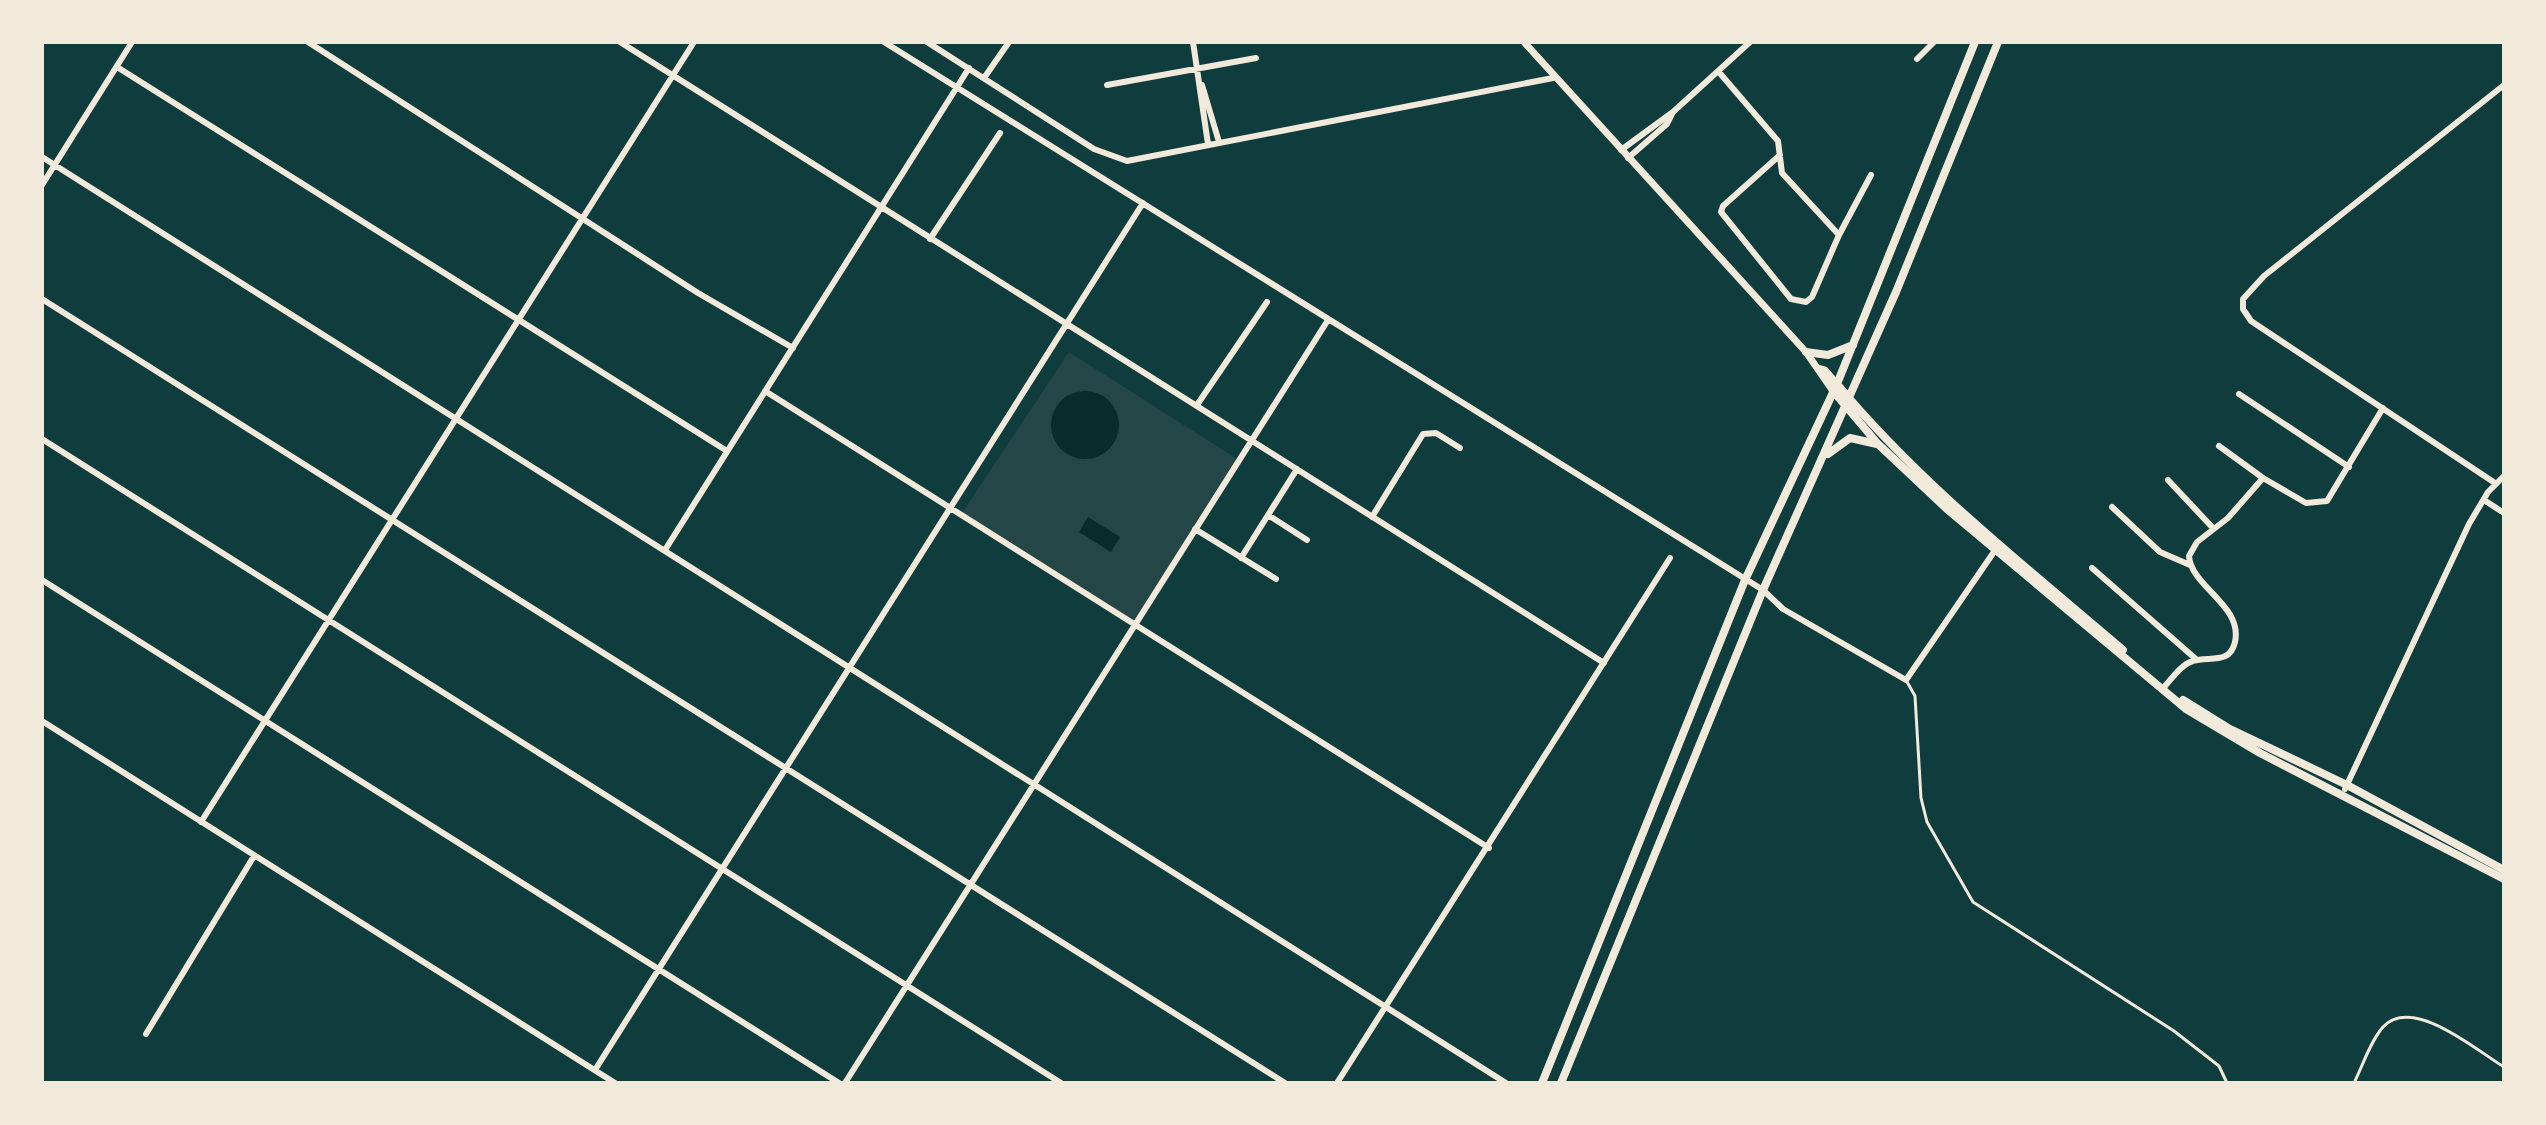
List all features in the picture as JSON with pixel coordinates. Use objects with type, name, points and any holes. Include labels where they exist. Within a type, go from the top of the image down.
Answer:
[{"type":"main road","points":[[1542,1083],[1745,580],[1835,388],[1975,42]]},
{"type":"main road","points":[[1561,1083],[1763,590],[1848,404],[1998,42]]},
{"type":"main road","points":[[1806,352],[1828,355],[1853,345]]},
{"type":"main road","points":[[1835,388],[1878,444],[2186,709],[2248,747],[2344,790],[2504,870]]},
{"type":"main road","points":[[1848,404],[1997,546],[2165,686],[2223,726],[2504,879]]},
{"type":"main road","points":[[1825,457],[1850,438],[1878,444]]},
{"type":"street","points":[[42,185],[132,42]]},
{"type":"street","points":[[308,42],[698,293],[793,348]]},
{"type":"street","points":[[620,42],[1604,663]]},
{"type":"street","points":[[201,822],[694,42]]},
{"type":"street","points":[[884,42],[1763,590],[1783,609],[1906,680],[1997,546]]},
{"type":"street","points":[[927,42],[1113,158],[1127,161],[1553,78]]},
{"type":"street","points":[[984,78],[1009,42]]},
{"type":"street","points":[[1193,42],[1208,144]]},
{"type":"street","points":[[1524,42],[1553,78],[1806,352],[1835,388]]},
{"type":"street","points":[[1621,150],[1673,112],[1750,42]]},
{"type":"street","points":[[1917,59],[1934,42]]},
{"type":"street","points":[[1107,85],[1198,71],[1256,58]]},
{"type":"street","points":[[117,67],[727,451]]},
{"type":"street","points":[[665,550],[969,68]]},
{"type":"street","points":[[1198,71],[1219,142]]},
{"type":"street","points":[[1718,71],[1778,141],[1782,173],[1839,235]]},
{"type":"street","points":[[2495,483],[2251,321],[2243,309],[2243,299],[2251,286],[2504,85]]},
{"type":"street","points":[[1628,158],[1667,124],[1673,112]]},
{"type":"street","points":[[930,239],[1000,133]]},
{"type":"street","points":[[1780,155],[1723,206],[1724,218],[1797,302],[1812,297],[1839,235],[1871,175]]},
{"type":"street","points":[[42,157],[1506,1083]]},
{"type":"street","points":[[595,1070],[1143,203]]},
{"type":"street","points":[[42,299],[1285,1083]]},
{"type":"street","points":[[1197,405],[1267,302]]},
{"type":"street","points":[[42,580],[842,1083],[973,885],[1032,784],[1328,320]]},
{"type":"street","points":[[765,391],[1489,848]]},
{"type":"street","points":[[2239,394],[2349,467]]},
{"type":"street","points":[[2219,446],[2263,478],[2306,503],[2318,505],[2327,501],[2383,408]]},
{"type":"street","points":[[1372,517],[1423,434],[1436,433],[1460,448]]},
{"type":"street","points":[[42,439],[1061,1083]]},
{"type":"street","points":[[1241,558],[1297,469]]},
{"type":"street","points":[[2344,790],[2452,558],[2484,500],[2495,483],[2504,476]]},
{"type":"street","points":[[2190,565],[2190,551],[2212,527],[2228,518],[2263,478]]},
{"type":"street","points":[[2168,480],[2212,527]]},
{"type":"street","points":[[2484,500],[2504,513]]},
{"type":"street","points":[[2112,507],[2160,552],[2190,565],[2218,596],[2236,630],[2233,647],[2227,655],[2219,660],[2198,660],[2183,666],[2165,686]]},
{"type":"street","points":[[1268,515],[1307,540]]},
{"type":"street","points":[[1195,529],[1276,579]]},
{"type":"street","points":[[1337,1083],[1489,848],[1670,558]]},
{"type":"street","points":[[2092,568],[2198,660]]},
{"type":"street","points":[[42,721],[615,1083]]},
{"type":"street","points":[[146,1034],[254,856]]},
{"type":"lane","points":[[1906,680],[1915,696],[1921,798],[1927,822],[1955,876],[1973,902],[2184,1039],[2219,1066],[2227,1083]]},
{"type":"lane","points":[[2354,1083],[2382,1028],[2409,1016],[2426,1020],[2504,1067]]},
{"type":"shaded area","points":[[1069,352],[1242,462],[1136,630],[962,513]]},
{"type":"shaded area","points":[[1085,391],[1109,401],[1119,425],[1109,449],[1085,459],[1061,449],[1051,425],[1061,401]]},
{"type":"shaded area","points":[[1088,517],[1120,537],[1111,552],[1079,532]]}]
